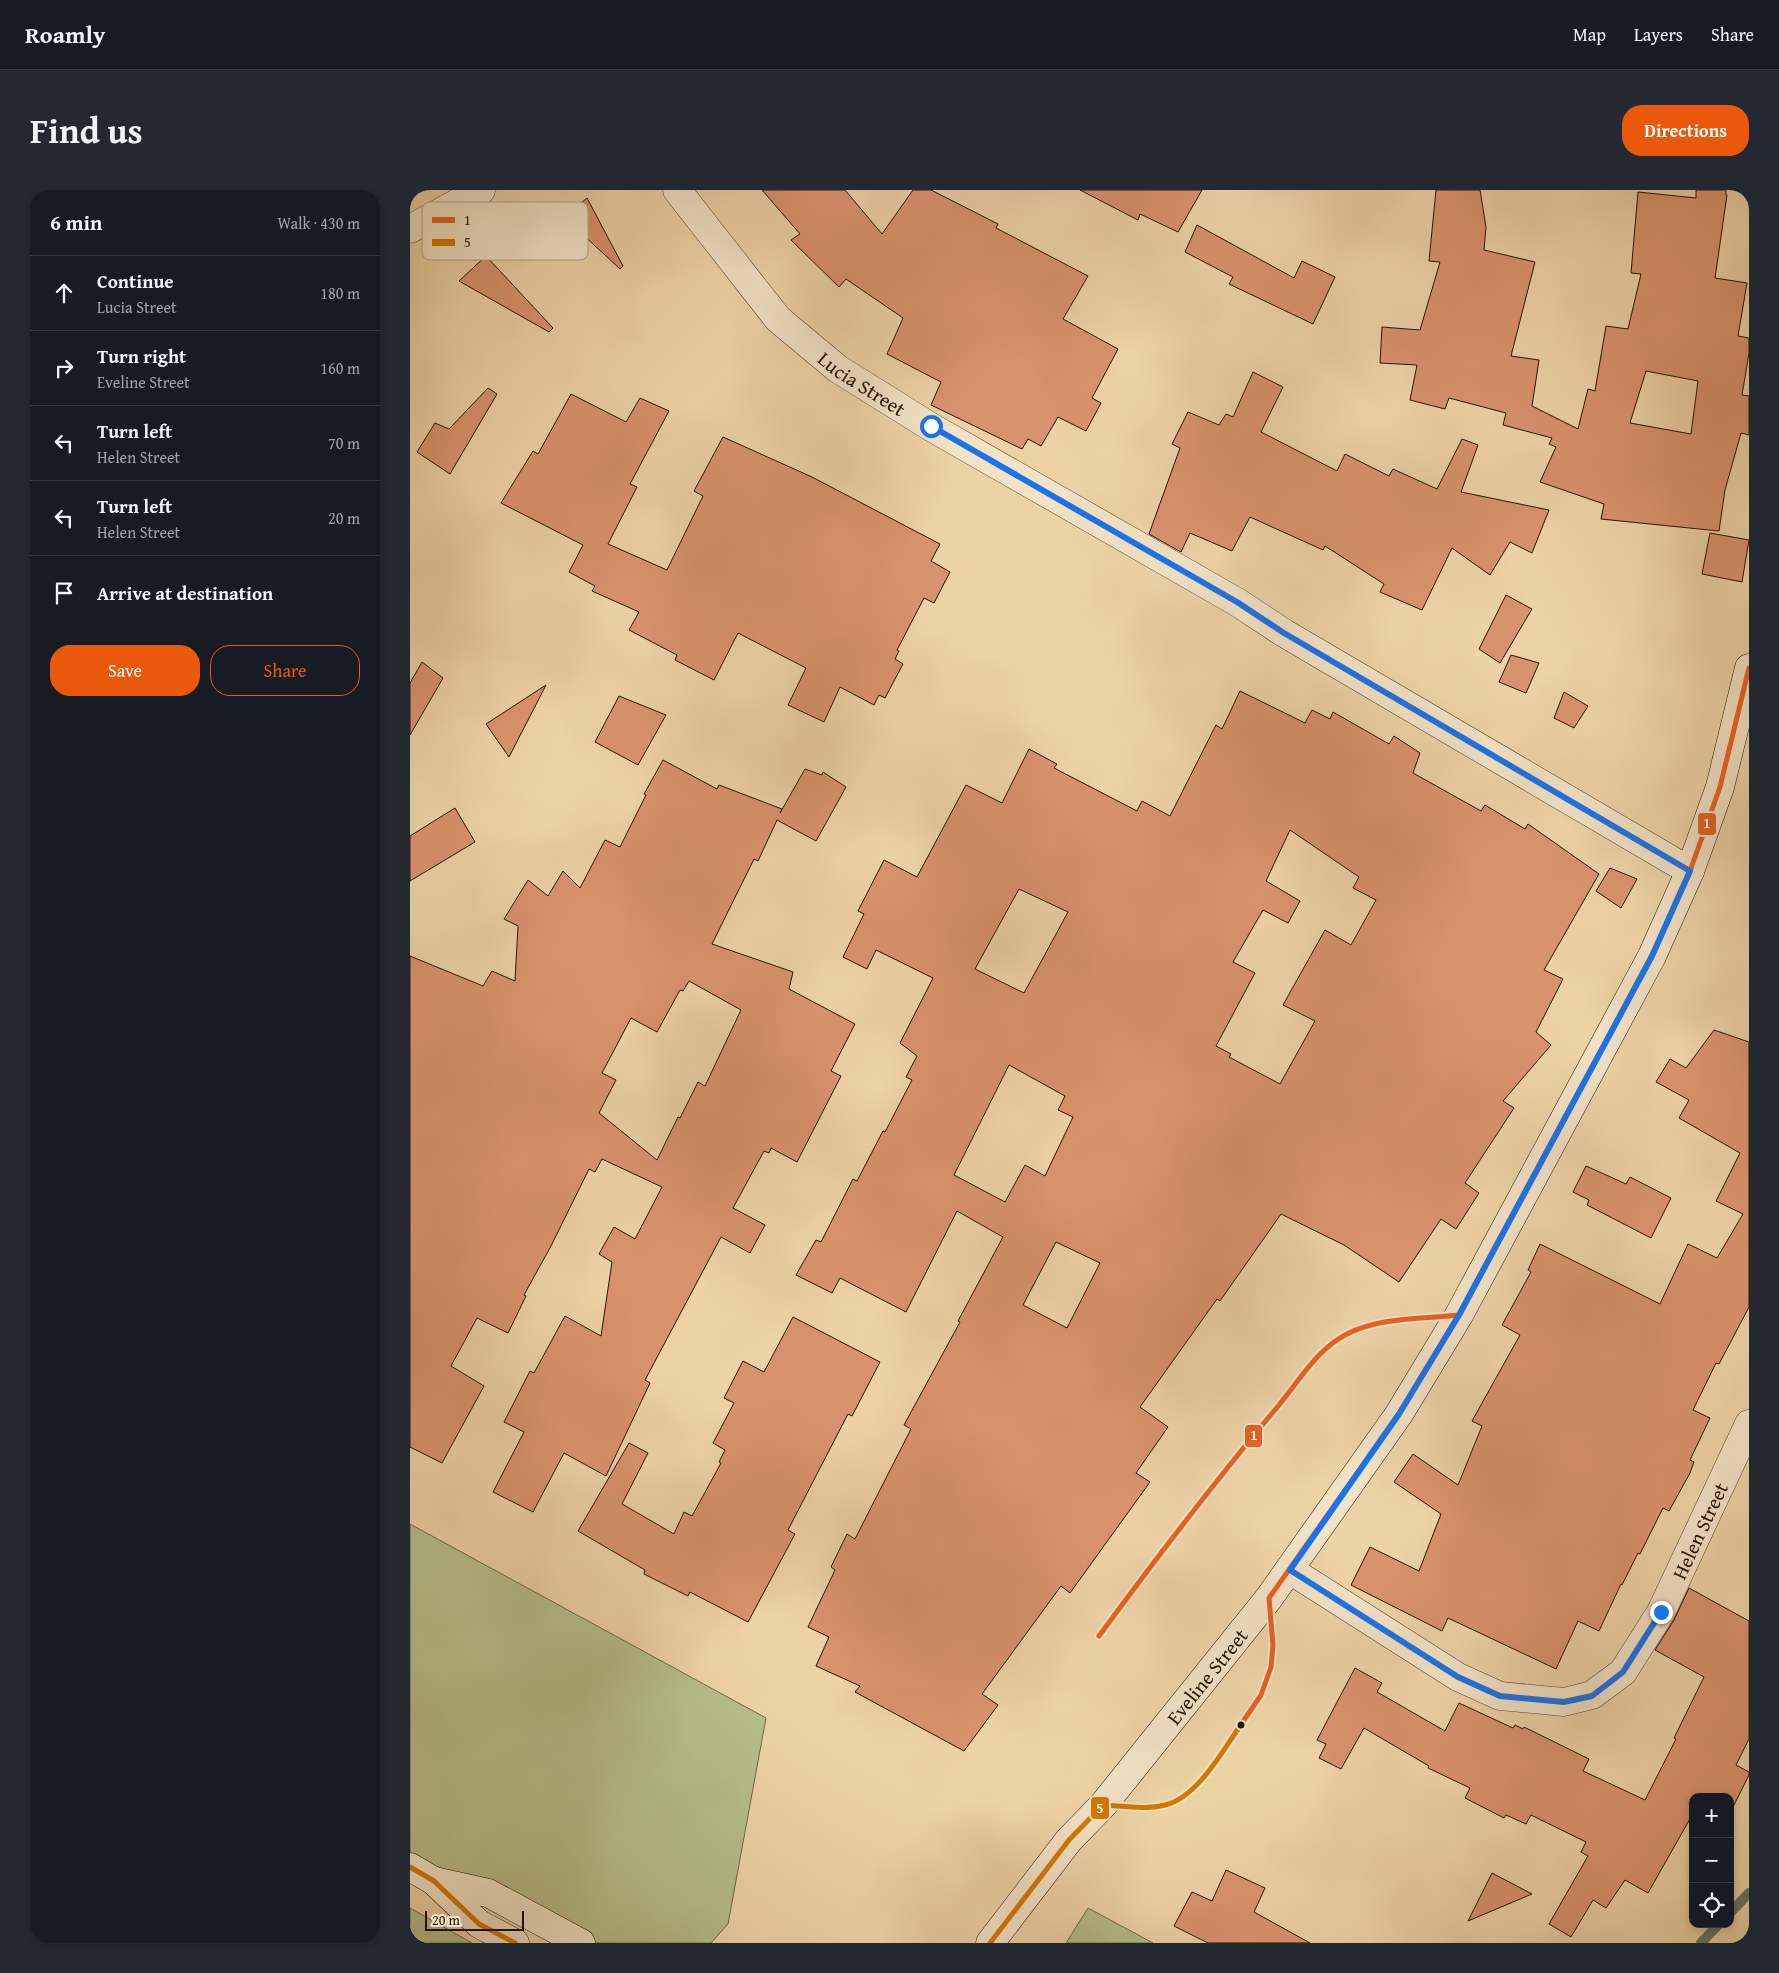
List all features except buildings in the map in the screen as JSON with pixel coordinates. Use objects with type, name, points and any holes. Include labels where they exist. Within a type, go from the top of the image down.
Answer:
[{"type":"street","points":[[459,202],[481,190]]},
{"type":"street","name":"Lucia Street","points":[[678,190],[778,319],[838,368],[931,426],[1237,602],[1284,633],[1690,871]]},
{"type":"street","points":[[410,229],[422,222]]},
{"type":"street","name":"Eveline Street","points":[[990,1943],[1069,1840],[1103,1805],[1290,1570],[1399,1414],[1459,1315],[1652,956],[1690,871],[1720,786],[1749,668]]},
{"type":"street","name":"Helen Street","points":[[1290,1570],[1458,1677],[1500,1696],[1564,1702],[1592,1696],[1623,1672],[1661,1612],[1749,1424]]},
{"type":"street","points":[[410,1867],[434,1881],[479,1924],[515,1943]]},
{"type":"street","points":[[434,1881],[488,1893],[581,1943]]},
{"type":"green space","points":[[410,1524],[766,1718],[728,1924],[711,1943],[581,1943],[410,1867]]},
{"type":"green space","points":[[410,1908],[472,1943],[410,1943]]},
{"type":"green space","points":[[1088,1908],[1153,1943],[1066,1943]]},
{"type":"waterway","points":[[1734,1909],[1749,1893]]},
{"type":"waterway","points":[[1701,1943],[1715,1928]]},
{"type":"transit line","name":"1","points":[[1238,1729],[1261,1695],[1271,1667],[1273,1645],[1269,1598],[1399,1414],[1459,1315],[1652,956],[1690,871],[1720,787],[1749,668]]},
{"type":"transit line","name":"1","points":[[1099,1636],[1210,1490],[1318,1356],[1347,1334],[1373,1324],[1459,1315]]},
{"type":"transit line","name":"5","points":[[990,1943],[1069,1840],[1103,1805],[1150,1807],[1176,1801],[1187,1794],[1207,1774],[1238,1729]]},
{"type":"transit line","name":"5","points":[[410,1867],[434,1881],[479,1924],[515,1943]]},
{"type":"route","points":[[931,426],[1237,602],[1284,633],[1690,871],[1652,956],[1459,1315],[1399,1414],[1290,1570],[1458,1677],[1500,1696],[1564,1702],[1592,1696],[1623,1672],[1661,1612]]}]
